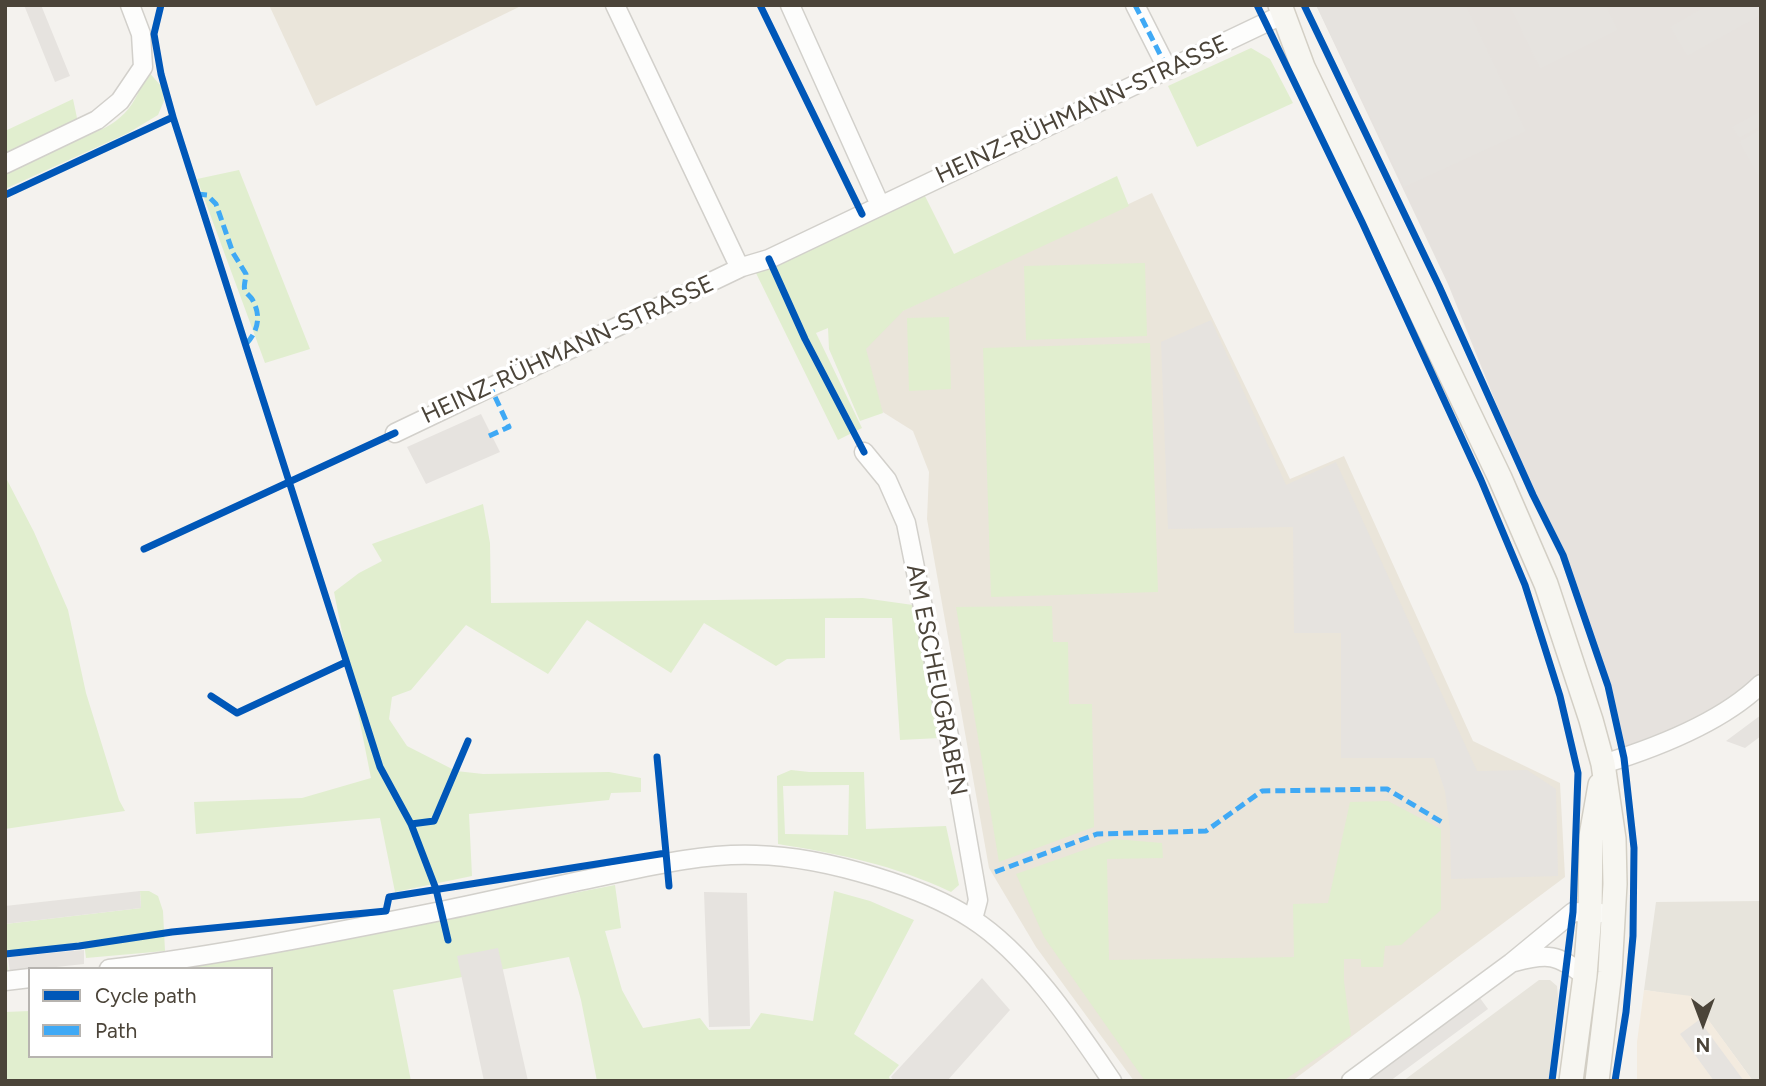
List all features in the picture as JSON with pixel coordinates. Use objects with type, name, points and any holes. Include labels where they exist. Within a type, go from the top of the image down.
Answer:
[{"type":"main road","points":[[1282,10],[1303,67],[1500,478],[1546,584],[1577,674],[1603,764],[1614,839],[1615,914],[1597,1081]]},
{"type":"main road","points":[[1572,1081],[1590,913],[1591,836],[1603,764]]},
{"type":"street","points":[[5,164],[97,120],[120,101],[143,67],[141,34],[130,5]]},
{"type":"street","points":[[615,5],[737,262],[749,266]]},
{"type":"street","points":[[790,5],[880,205]]},
{"type":"street","points":[[1135,5],[1168,70]]},
{"type":"street","name":"HEINZ-RÜHMANN-STRASSE","points":[[394,433],[1168,70],[1282,10]]},
{"type":"street","name":"AM ESCHEUGRABEN","points":[[864,452],[887,480],[906,523],[951,746],[978,900],[973,919]]},
{"type":"street","points":[[1603,764],[1660,744],[1724,713],[1761,684]]},
{"type":"street","points":[[123,967],[203,956],[440,911],[667,862],[756,855],[840,866],[910,888],[973,919],[999,940],[1047,991],[1112,1081]]},
{"type":"street","points":[[1351,1081],[1511,963],[1573,912],[1615,914]]},
{"type":"street","points":[[1511,963],[1544,956],[1566,961],[1585,976]]},
{"type":"street","points":[[5,981],[28,978]]},
{"type":"shaded area","points":[[24,5],[41,5],[70,76],[55,82]]},
{"type":"shaded area","points":[[269,5],[523,5],[316,106]]},
{"type":"shaded area","points":[[1316,5],[1761,5],[1761,680],[1725,713],[1624,758],[1608,686],[1563,555],[1533,495],[1448,284]]},
{"type":"shaded area","points":[[1466,5],[1526,131],[1404,187],[1317,7]]},
{"type":"shaded area","points":[[1509,5],[1606,5],[1618,30],[1540,69]]},
{"type":"shaded area","points":[[1708,5],[1761,5],[1761,15],[1687,56],[1670,27]]},
{"type":"shaded area","points":[[1761,111],[1761,126],[1739,138],[1732,127]]},
{"type":"shaded area","points":[[1761,129],[1761,181],[1739,142]]},
{"type":"shaded area","points":[[1152,193],[1290,479],[1344,456],[1473,741],[1560,783],[1565,877],[1292,1081],[1134,1081],[1036,947],[989,868],[927,519],[929,472],[913,431],[870,404],[851,335]]},
{"type":"shaded area","points":[[1211,320],[1286,485],[1336,462],[1477,771],[1527,770],[1556,789],[1558,876],[1451,879],[1450,829],[1445,791],[1434,758],[1341,758],[1341,633],[1294,633],[1293,527],[1168,529],[1161,342]]},
{"type":"shaded area","points":[[481,414],[500,452],[426,484],[407,447]]},
{"type":"shaded area","points":[[1761,715],[1761,736],[1745,748],[1726,741]]},
{"type":"shaded area","points":[[140,891],[141,908],[5,924],[5,906]]},
{"type":"shaded area","points":[[704,892],[747,893],[750,1026],[709,1027]]},
{"type":"shaded area","points":[[1761,901],[1761,1081],[1753,1081],[1691,997],[1644,990],[1656,902]]},
{"type":"shaded area","points":[[498,948],[528,1081],[484,1081],[457,956]]},
{"type":"shaded area","points":[[84,950],[84,964],[28,967],[28,970],[10,972],[8,957]]},
{"type":"shaded area","points":[[982,978],[1010,1010],[947,1081],[894,1081],[891,1077]]},
{"type":"shaded area","points":[[1539,980],[1550,980],[1557,986],[1549,1081],[1403,1081]]},
{"type":"shaded area","points":[[1644,990],[1691,996],[1753,1081],[1637,1081],[1637,1042]]},
{"type":"shaded area","points":[[1477,994],[1488,1009],[1390,1081],[1358,1081]]},
{"type":"shaded area","points":[[1699,1020],[1744,1081],[1714,1081],[1680,1034]]},
{"type":"green space","points":[[1251,48],[1270,59],[1293,103],[1197,147],[1168,86]]},
{"type":"green space","points":[[146,69],[162,87],[164,101],[158,115],[128,133],[5,189],[5,131],[73,99],[81,137],[94,133],[124,114],[137,95]]},
{"type":"green space","points":[[239,170],[310,349],[265,363],[197,179]]},
{"type":"green space","points":[[1117,176],[1129,206],[903,311],[866,349],[883,413],[860,421],[829,349],[828,328],[816,333],[862,428],[838,440],[754,269],[921,188],[954,254]]},
{"type":"green space","points":[[1145,263],[1147,336],[1026,340],[1024,266]]},
{"type":"green space","points":[[949,317],[951,389],[909,391],[907,318]]},
{"type":"green space","points":[[1150,343],[1158,592],[991,597],[983,348]]},
{"type":"green space","points":[[5,476],[34,532],[68,610],[86,693],[119,800],[125,811],[5,829]]},
{"type":"green space","points":[[483,504],[490,543],[491,603],[863,598],[913,605],[940,738],[900,740],[892,618],[825,618],[825,658],[787,659],[776,666],[704,623],[671,673],[587,620],[548,674],[466,625],[411,690],[392,697],[389,719],[407,746],[456,771],[483,774],[609,772],[641,778],[641,792],[611,793],[609,800],[469,814],[472,876],[395,892],[380,818],[196,834],[194,802],[302,798],[371,778],[334,592],[359,573],[382,561],[372,544]]},
{"type":"green space","points":[[1052,606],[1053,642],[1068,642],[1069,704],[1092,704],[1094,827],[999,862],[956,607]]},
{"type":"green space","points":[[791,770],[864,772],[866,829],[946,826],[959,885],[951,892],[866,862],[778,844],[777,776]],"holes":[[[849,785],[848,835],[785,834],[783,786]]]},
{"type":"green space","points":[[1388,801],[1441,829],[1441,910],[1401,945],[1385,946],[1383,967],[1361,967],[1361,959],[1344,959],[1351,1035],[1283,1081],[1145,1081],[1044,937],[1016,874],[1115,839],[1162,843],[1163,858],[1107,859],[1109,960],[1294,957],[1293,904],[1328,903],[1350,802]]},
{"type":"green space","points":[[615,885],[621,928],[605,931],[622,990],[643,1028],[700,1018],[709,1030],[750,1029],[761,1013],[813,1021],[834,891],[870,901],[914,920],[854,1034],[899,1065],[889,1077],[891,1081],[597,1081],[581,1000],[569,957],[393,990],[411,1081],[5,1081],[5,1012],[28,1011],[28,1058],[273,1058],[273,967],[193,967]]},
{"type":"green space","points":[[140,891],[149,891],[158,896],[163,911],[165,951],[86,958],[84,942],[6,952],[8,971],[5,971],[5,924],[141,908]]},
{"type":"green space","points":[[1595,930],[1607,930],[1592,1081],[1579,1081]]},
{"type":"marked path","points":[[1135,5],[1168,70]]},
{"type":"marked path","points":[[197,194],[207,195],[216,204],[233,253],[246,274],[244,289],[255,305],[258,318],[256,329],[245,345]]},
{"type":"marked path","points":[[489,436],[509,427],[491,388]]},
{"type":"marked path","points":[[995,872],[1097,834],[1206,831],[1262,791],[1387,789],[1445,824]]},
{"type":"cycle path","points":[[5,195],[173,117],[161,74],[154,34],[161,5]]},
{"type":"cycle path","points":[[760,5],[862,214]]},
{"type":"cycle path","points":[[1257,5],[1362,222],[1481,480],[1525,585],[1560,696],[1578,773],[1573,912],[1552,1081]]},
{"type":"cycle path","points":[[1304,5],[1439,286],[1533,495],[1563,555],[1608,686],[1624,758],[1634,848],[1633,936],[1626,1012],[1615,1081]]},
{"type":"cycle path","points":[[173,117],[380,767],[411,824],[436,889],[448,940]]},
{"type":"cycle path","points":[[769,259],[805,339],[864,452]]},
{"type":"cycle path","points":[[144,549],[395,433]]},
{"type":"cycle path","points":[[211,696],[237,713],[346,662]]},
{"type":"cycle path","points":[[411,824],[434,821],[468,741]]},
{"type":"cycle path","points":[[657,757],[666,853]]},
{"type":"cycle path","points":[[5,954],[172,932],[386,911],[389,897],[666,853],[669,886]]}]
